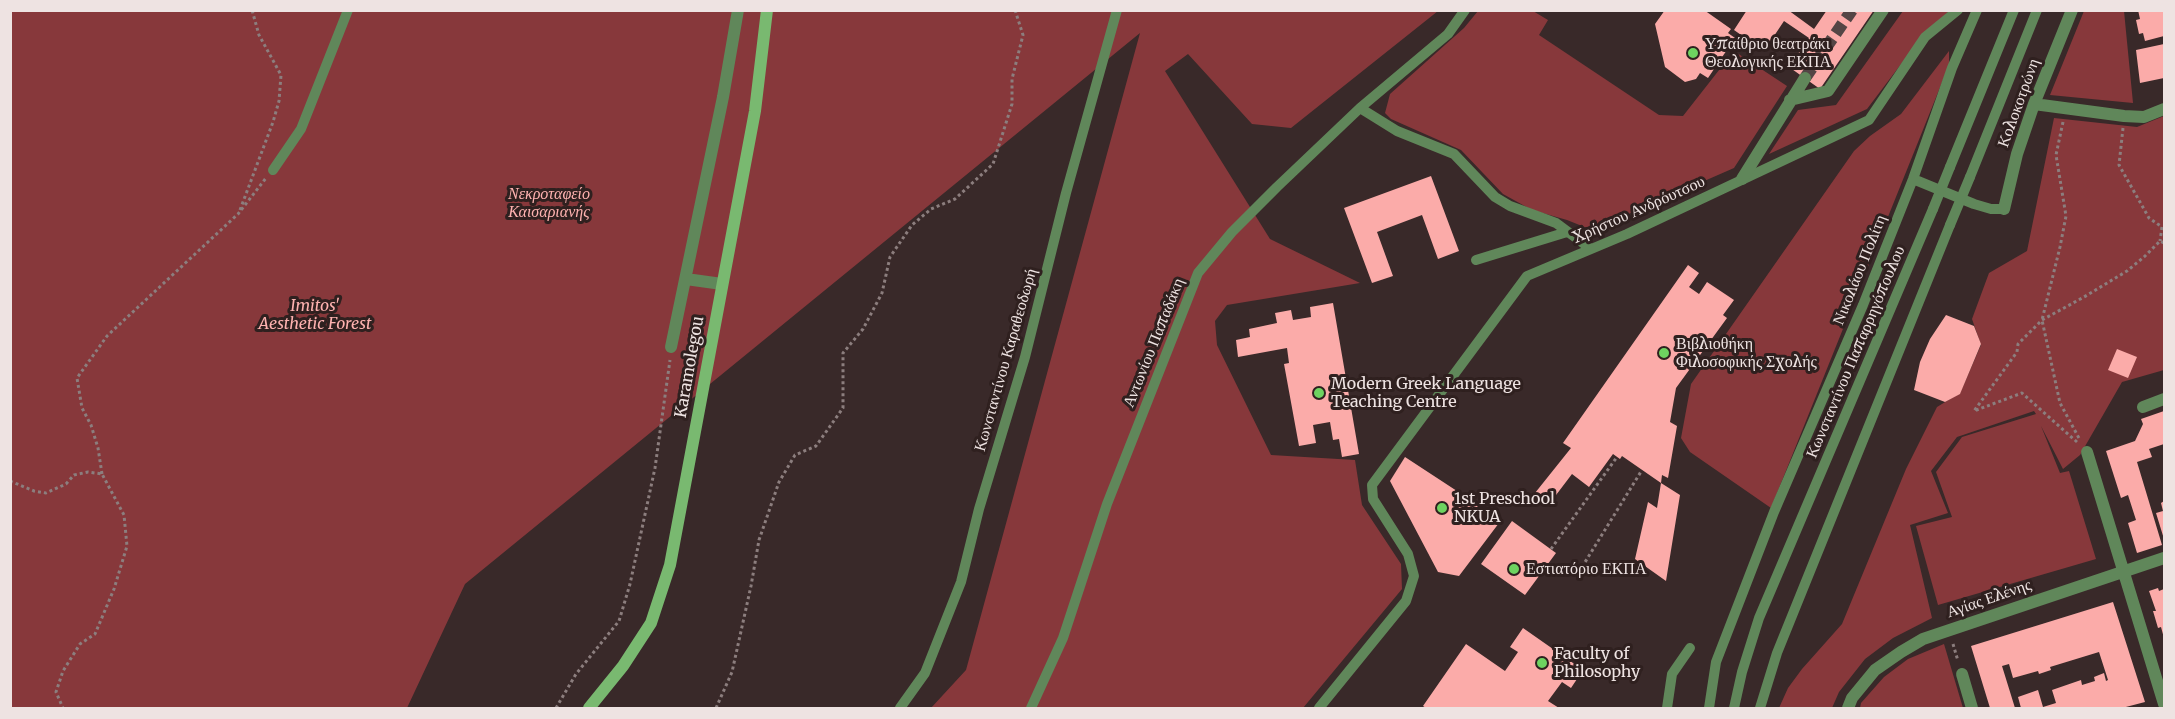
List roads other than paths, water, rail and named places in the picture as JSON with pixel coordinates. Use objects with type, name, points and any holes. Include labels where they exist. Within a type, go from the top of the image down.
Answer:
[{"type":"main road","name":"Karamolegou","points":[[589,708],[623,666],[651,623],[670,565],[755,111],[767,10]]},
{"type":"street","points":[[671,347],[723,97],[738,10]]},
{"type":"street","points":[[1791,100],[1828,91],[1883,10]]},
{"type":"street","name":"Κολοκοτρώνη","points":[[2004,209],[2017,154],[2034,104],[2072,10]]},
{"type":"street","points":[[1742,179],[1805,78]]},
{"type":"street","points":[[2034,104],[2144,117],[2164,109]]},
{"type":"street","points":[[686,279],[722,284]]},
{"type":"street","points":[[2143,407],[2164,399]]},
{"type":"street","points":[[2087,452],[2164,704]]},
{"type":"street","name":"Αγίας Ελένης","points":[[1848,708],[1852,698],[1875,670],[1923,639],[2164,558]]},
{"type":"street","points":[[1962,674],[1972,708]]},
{"type":"lane","points":[[273,170],[301,129],[348,10]]},
{"type":"lane","name":"Κωνσταντίνου Καραθεοδωρή","points":[[900,708],[925,673],[961,582],[979,509],[1025,357],[1066,193],[1117,10]]},
{"type":"lane","name":"Αντωνίου Παπαδάκη","points":[[1031,708],[1063,638],[1107,504],[1198,273],[1232,232],[1269,194],[1360,108],[1448,34],[1465,10]]},
{"type":"lane","name":"Χρήστου Ανδρόυτσου","points":[[1319,708],[1406,601],[1414,576],[1408,554],[1373,499],[1372,484],[1527,276],[1591,249],[1869,120],[1925,37],[1958,10]]},
{"type":"lane","name":"Νικολάου Πολίτη","points":[[1709,708],[1716,662],[1720,651],[1774,512],[1863,305],[1913,179],[1952,68],[1977,10]]},
{"type":"lane","name":"Κωνσταντίνου Παπαρρηγόπουλου","points":[[1734,708],[1742,672],[1759,618],[1950,168],[2014,10]]},
{"type":"lane","points":[[1760,708],[1777,653],[2037,10]]},
{"type":"lane","points":[[1360,108],[1397,131],[1454,154],[1496,197],[1510,206],[1556,223],[1591,249]]},
{"type":"lane","points":[[1913,179],[1974,204],[2004,209]]},
{"type":"lane","points":[[1476,260],[1567,232]]},
{"type":"lane","points":[[1667,708],[1672,674],[1690,648]]},
{"type":"tunnel","points":[[1805,78],[1852,10]]},
{"type":"place","name":"Υπαίθριο θεατράκι Θεολογικής ΕΚΠΑ","points":[[1693,53]]},
{"type":"place","name":"Βιβλιοθήκη Φιλοσοφικής Σχολής","points":[[1664,353]]},
{"type":"place","name":"Modern Greek Language Teaching Centre","points":[[1319,393]]},
{"type":"place","name":"1st Preschool NKUA","points":[[1442,508]]},
{"type":"place","name":"Εστιατόριο ΕΚΠΑ","points":[[1514,569]]},
{"type":"place","name":"Faculty of Philosophy","points":[[1542,663]]},
{"type":"park label","name":"Νεκροταφείο Καισαριανής","points":[[549,203]]},
{"type":"park label","name":"Imitos' Aesthetic Forest","points":[[315,315]]}]
